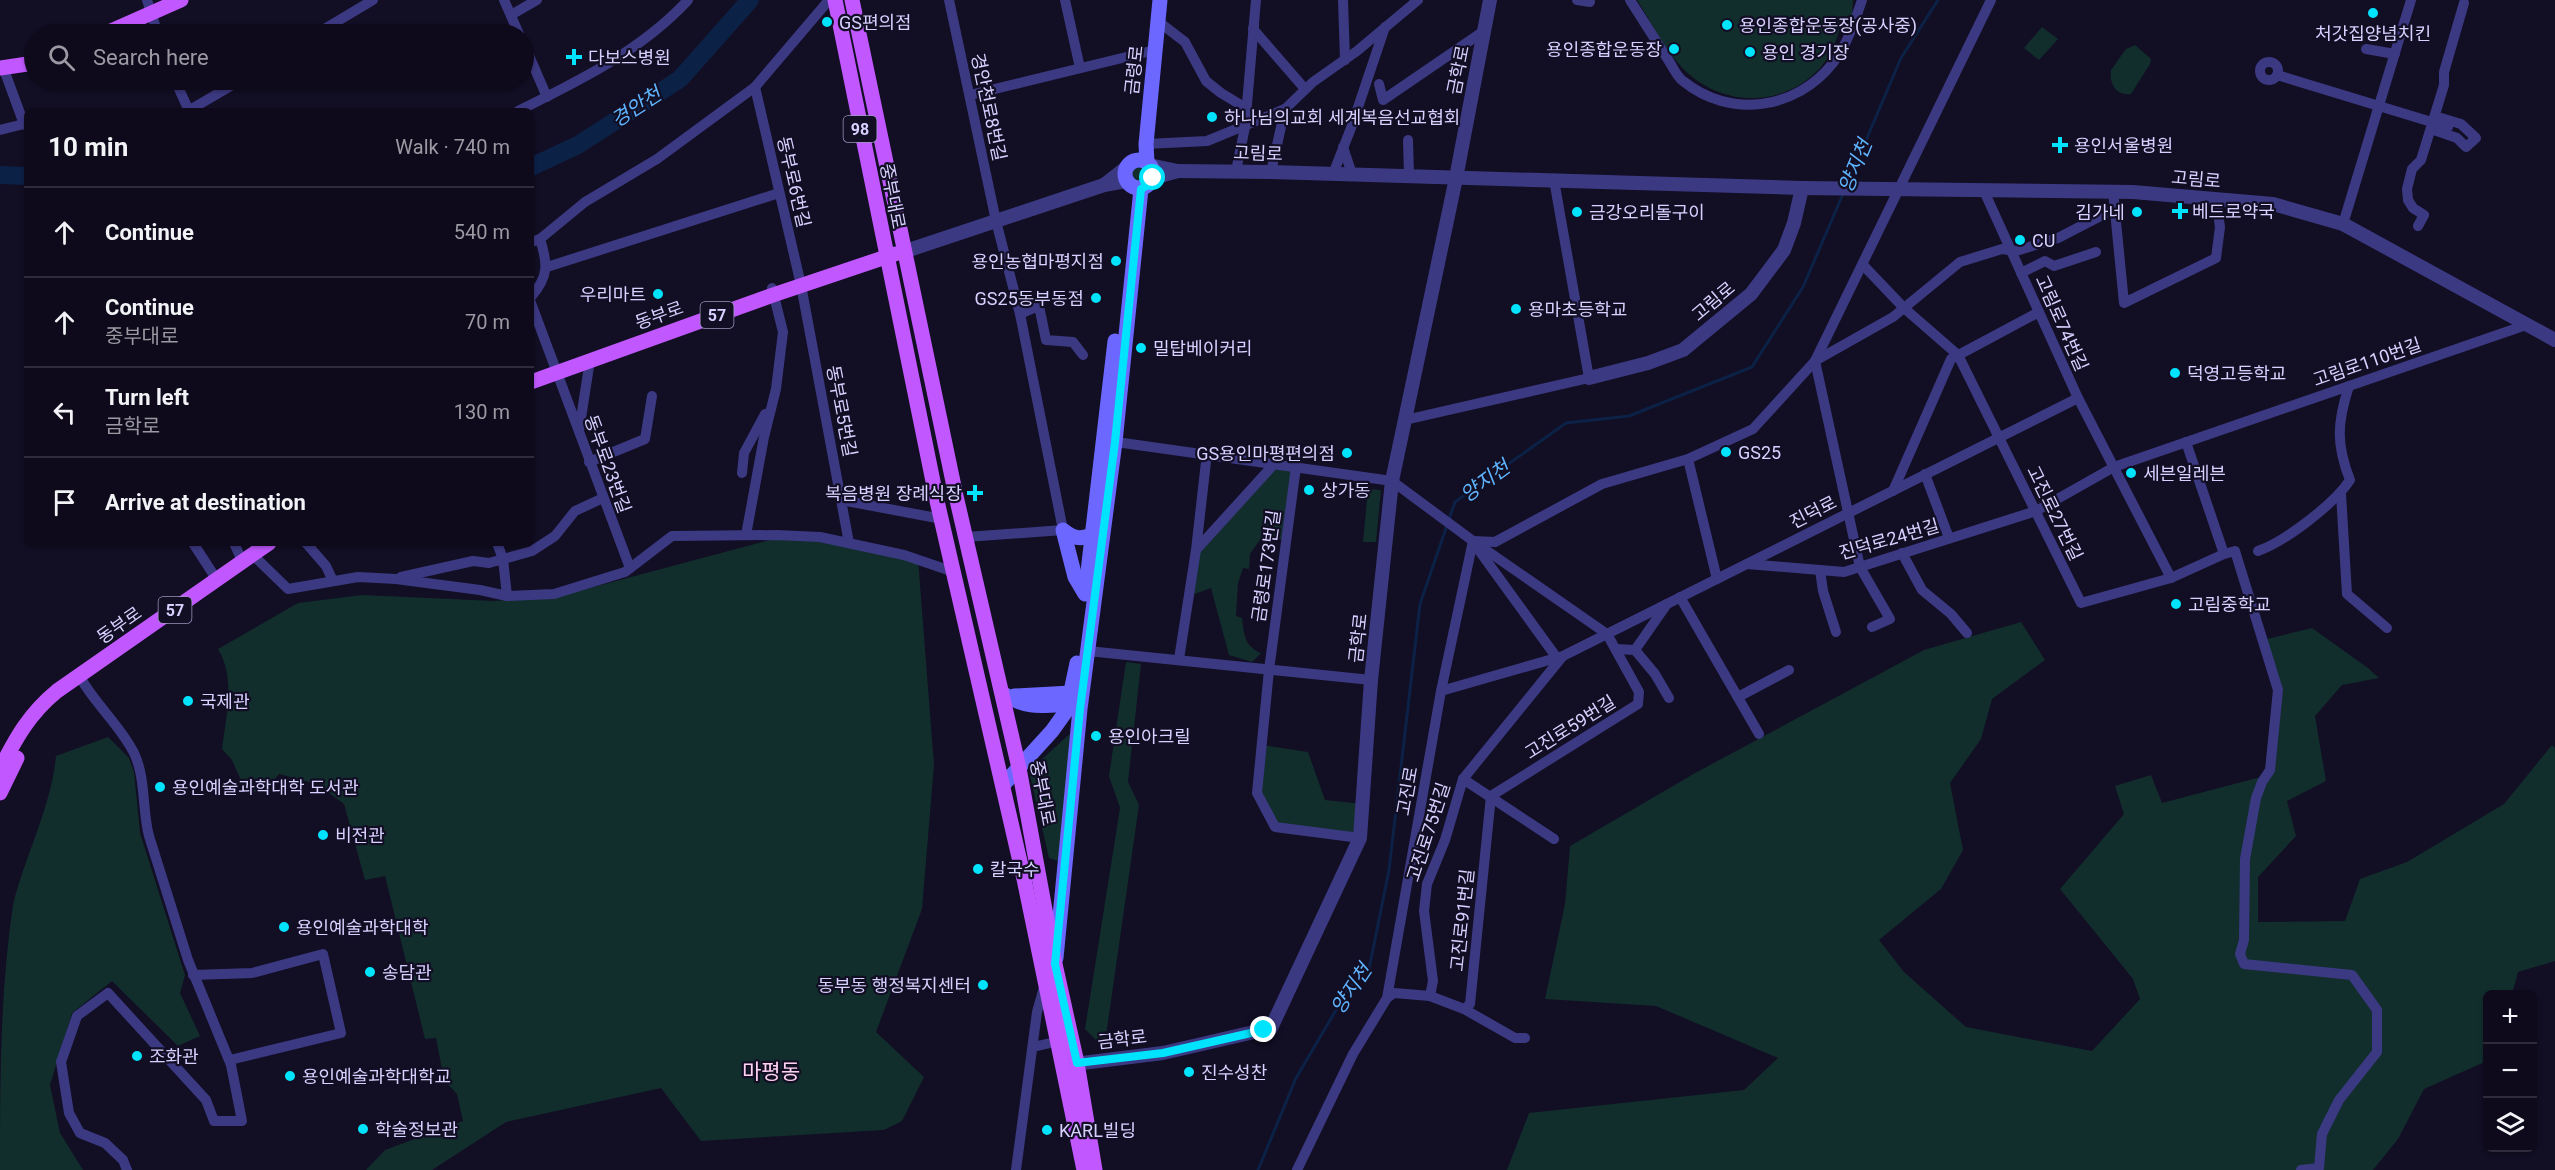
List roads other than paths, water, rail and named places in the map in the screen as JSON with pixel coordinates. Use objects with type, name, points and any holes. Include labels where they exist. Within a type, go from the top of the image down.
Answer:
[{"type":"main road","points":[[121,24],[149,7],[181,0]]},
{"type":"main road","name":"중부대로","points":[[834,0],[942,519],[1059,1041],[1071,1064],[1095,1170]]},
{"type":"main road","name":"중부대로","points":[[852,0],[956,496],[1019,768],[1055,964],[1071,1064],[1084,1170]]},
{"type":"main road","name":"금령로","points":[[1109,441],[1138,174],[1146,144],[1160,0]]},
{"type":"main road","points":[[1,68],[24,65]]},
{"type":"main road","name":"동부로","points":[[534,381],[773,291],[801,285],[903,252]]},
{"type":"main road","points":[[1003,785],[1052,731],[1067,710],[1092,535],[1109,441]]},
{"type":"main road","points":[[1055,964],[1109,441]]},
{"type":"main road","points":[[1063,531],[1072,538],[1092,535]]},
{"type":"main road","points":[[1063,531],[1075,577],[1085,594]]},
{"type":"main road","name":"동부로","points":[[0,769],[18,734],[38,706],[265,546]]},
{"type":"main road","name":"동부로","points":[[0,793],[39,715],[80,676]]},
{"type":"main road","points":[[1002,693],[1014,696],[1070,698]]},
{"type":"street","points":[[332,24],[373,0]]},
{"type":"street","points":[[504,0],[515,24]]},
{"type":"street","points":[[511,15],[537,0]]},
{"type":"street","points":[[672,0],[675,14]]},
{"type":"street","points":[[524,108],[601,69],[675,14],[688,0]]},
{"type":"street","points":[[534,293],[542,284],[547,267],[535,241],[585,202],[657,159],[755,87],[829,0]]},
{"type":"street","name":"경안천로8번길","points":[[949,0],[996,221],[1020,314],[1063,531]]},
{"type":"street","points":[[1065,0],[1080,68]]},
{"type":"street","points":[[1236,171],[1245,127],[1256,0]]},
{"type":"street","points":[[1343,0],[1345,60]]},
{"type":"street","points":[[1146,144],[1207,141],[1285,109],[1305,89],[1345,60],[1418,0]]},
{"type":"street","name":"금학로","points":[[1071,1064],[1163,1053],[1271,1028],[1360,837],[1371,680],[1405,420],[1456,178],[1490,0]]},
{"type":"street","points":[[1578,0],[1590,2]]},
{"type":"street","points":[[1630,0],[1681,80],[1707,96],[1740,106],[1772,104],[1819,79],[1835,60],[1853,26],[1862,0]]},
{"type":"street","points":[[1470,539],[1495,542],[1602,484],[1688,459],[1753,429],[1815,362],[1991,0]]},
{"type":"street","points":[[2343,224],[2411,0]]},
{"type":"street","points":[[2418,226],[2424,215],[2413,208],[2408,200],[2407,189],[2412,169],[2421,160],[2433,122],[2466,1]]},
{"type":"street","points":[[149,7],[155,24]]},
{"type":"street","points":[[1159,22],[1185,42],[1206,81],[1246,108]]},
{"type":"street","points":[[1254,25],[1253,29],[1305,89]]},
{"type":"street","points":[[1332,174],[1344,147],[1386,26]]},
{"type":"street","name":"금학로","points":[[1379,84],[1383,100],[1484,31]]},
{"type":"street","points":[[2366,49],[2395,54]]},
{"type":"street","points":[[970,95],[1155,50]]},
{"type":"street","points":[[2277,75],[2276,57],[2261,67],[2259,75],[2264,83],[2277,75],[2448,127]]},
{"type":"street","points":[[534,67],[547,97]]},
{"type":"street","points":[[1,68],[24,123]]},
{"type":"street","name":"동부로6번길","points":[[755,87],[801,285]]},
{"type":"street","points":[[180,90],[188,108]]},
{"type":"street","points":[[194,108],[224,90]]},
{"type":"street","points":[[1271,172],[1285,109]]},
{"type":"street","points":[[0,129],[24,125]]},
{"type":"street","points":[[1408,140],[1409,176]]},
{"type":"street","points":[[1344,147],[1352,174]]},
{"type":"street","name":"고림로","points":[[903,252],[1138,174],[1178,171],[1802,188],[2113,191],[2273,204],[2343,224],[2555,340]]},
{"type":"street","points":[[1554,180],[1589,378]]},
{"type":"street","name":"고림로","points":[[1405,420],[1589,378],[1648,363],[1683,350],[1751,294],[1784,250],[1794,223],[1802,188]]},
{"type":"street","name":"고림로74번길","points":[[1984,190],[2078,398],[2171,578]]},
{"type":"street","points":[[2113,191],[2124,303],[2216,258],[2220,226],[2216,199]]},
{"type":"street","points":[[547,267],[779,193]]},
{"type":"street","points":[[1815,362],[1893,317],[1960,262],[2002,249],[2016,251],[2058,238],[2114,209]]},
{"type":"street","points":[[2021,273],[2045,261],[2054,266],[2096,252]]},
{"type":"street","points":[[1863,265],[1904,308],[1958,355]]},
{"type":"street","name":"동부로5번길","points":[[801,285],[849,543]]},
{"type":"street","points":[[746,536],[764,437],[776,389],[783,332],[773,291]]},
{"type":"street","points":[[1020,314],[1039,306],[1046,340],[1073,342],[1083,355]]},
{"type":"street","name":"동부로23번길","points":[[534,311],[630,568]]},
{"type":"street","points":[[1893,491],[1950,358],[2039,312]]},
{"type":"street","name":"고림로110번길","points":[[2114,467],[2529,324]]},
{"type":"street","name":"고진로27번길","points":[[1958,355],[2081,603],[2171,578]]},
{"type":"street","points":[[579,433],[590,360]]},
{"type":"street","points":[[1815,362],[1860,567],[1890,619],[1872,627]]},
{"type":"street","points":[[2258,550],[2275,545],[2341,494],[2350,480],[2340,454],[2340,413],[2349,386]]},
{"type":"street","points":[[742,473],[744,453],[776,389]]},
{"type":"street","points":[[589,462],[645,439],[652,396]]},
{"type":"street","name":"진덕로","points":[[1441,691],[1560,657],[2078,398]]},
{"type":"street","points":[[1109,441],[1207,453],[1397,485]]},
{"type":"street","points":[[2186,442],[2224,554]]},
{"type":"street","points":[[1179,659],[1196,550],[1207,453]]},
{"type":"street","points":[[1688,459],[1717,579]]},
{"type":"street","name":"금령로173번길","points":[[1196,550],[1275,464]]},
{"type":"street","name":"금령로173번길","points":[[1296,467],[1269,670],[1257,793],[1275,827],[1360,837]]},
{"type":"street","points":[[2036,512],[2114,467]]},
{"type":"street","points":[[1925,474],[1949,538]]},
{"type":"street","name":"고진로59번길","points":[[1397,485],[1470,539],[1607,633],[1639,692],[1638,704],[1491,796]]},
{"type":"street","points":[[2341,494],[2346,594],[2387,628]]},
{"type":"street","points":[[396,579],[472,561],[489,563],[532,551],[555,536],[575,511],[603,498]]},
{"type":"street","points":[[841,500],[942,519]]},
{"type":"street","name":"진덕로24번길","points":[[1747,564],[1844,572],[2036,512]]},
{"type":"street","points":[[966,537],[1063,531]]},
{"type":"street","points":[[237,546],[248,559],[288,589],[358,577],[396,579],[480,590],[507,596],[554,594],[625,572],[672,536],[820,537],[904,555],[954,572]]},
{"type":"street","points":[[1470,539],[1560,657]]},
{"type":"street","name":"고진로","points":[[1297,1170],[1353,1054],[1387,998],[1470,539]]},
{"type":"street","points":[[195,546],[218,580]]},
{"type":"street","points":[[309,546],[326,566],[333,581]]},
{"type":"street","points":[[498,546],[503,559],[507,596]]},
{"type":"street","points":[[2171,578],[2235,551],[2278,690],[2270,770],[2256,798],[2245,859],[2244,940],[2241,954],[2244,964],[2352,975],[2377,1010],[2377,1052],[2339,1100],[2322,1134],[2319,1168],[2301,1170]]},
{"type":"street","points":[[1902,554],[1922,590],[1952,614],[1966,633]]},
{"type":"street","points":[[1820,570],[1823,591],[1836,632]]},
{"type":"street","points":[[1680,597],[1759,734]]},
{"type":"street","points":[[1635,650],[1667,604]]},
{"type":"street","points":[[1616,649],[1635,650],[1655,674],[1670,698]]},
{"type":"street","points":[[1088,651],[1371,680]]},
{"type":"street","name":"진덕로","points":[[1463,779],[1560,657]]},
{"type":"street","points":[[1738,697],[1789,669]]},
{"type":"street","points":[[80,676],[135,755],[140,771],[145,821],[149,836],[193,975],[230,1060],[242,1121],[214,1121],[206,1100],[108,993],[77,1016],[61,1062],[69,1113],[80,1133],[105,1143],[123,1160],[127,1170]]},
{"type":"street","name":"고진로75번길","points":[[1430,996],[1433,981],[1424,911],[1427,884],[1445,840],[1463,779],[1554,839]]},
{"type":"street","name":"고진로91번길","points":[[1464,1009],[1470,1004],[1491,796]]},
{"type":"street","points":[[193,975],[252,973],[323,954],[341,1033],[230,1060]]},
{"type":"street","points":[[1016,1170],[1037,1012],[1046,981]]},
{"type":"street","points":[[1387,998],[1394,993],[1430,996],[1464,1009],[1515,1038],[1525,1038]]},
{"type":"street","points":[[1033,1047],[1059,1041]]},
{"type":"waterway","name":"경안천","points":[[534,166],[578,145],[680,79],[750,0]]},
{"type":"waterway","name":"양지천","points":[[1847,185],[1901,58],[1938,0]]},
{"type":"waterway","name":"경안천","points":[[0,175],[24,176]]},
{"type":"waterway","name":"양지천","points":[[1258,1170],[1296,1078],[1349,988],[1369,969],[1389,870],[1420,604],[1455,502],[1566,423],[1629,416],[1752,367],[1803,287],[1843,194]]},
{"type":"place","name":"처갓집양념치킨","points":[[2373,13]]},
{"type":"place","name":"GS편의점","points":[[827,22]]},
{"type":"place","name":"용인종합운동장(공사중)","points":[[1727,25]]},
{"type":"place","name":"용인종합운동장","points":[[1674,49]]},
{"type":"place","name":"용인 경기장","points":[[1750,52]]},
{"type":"place","name":"다보스병원","points":[[574,57]]},
{"type":"place","name":"하나님의교회 세계복음선교협회","points":[[1212,117]]},
{"type":"place","name":"용인서울병원","points":[[2060,145]]},
{"type":"place","name":"베드로약국","points":[[2180,211]]},
{"type":"place","name":"금강오리돌구이","points":[[1577,212]]},
{"type":"place","name":"김가네","points":[[2137,212]]},
{"type":"place","name":"CU","points":[[2020,240]]},
{"type":"place","name":"용인농협마평지점","points":[[1116,261]]},
{"type":"place","name":"우리마트","points":[[658,294]]},
{"type":"place","name":"GS25동부동점","points":[[1096,298]]},
{"type":"place","name":"용마초등학교","points":[[1516,309]]},
{"type":"place","name":"밀탑베이커리","points":[[1141,348]]},
{"type":"place","name":"덕영고등학교","points":[[2175,373]]},
{"type":"place","name":"GS25","points":[[1726,452]]},
{"type":"place","name":"GS용인마평편의점","points":[[1347,453]]},
{"type":"place","name":"세븐일레븐","points":[[2131,473]]},
{"type":"place","name":"상가동","points":[[1309,490]]},
{"type":"place","name":"복음병원 장례식장","points":[[975,493]]},
{"type":"place","name":"고림중학교","points":[[2176,604]]},
{"type":"place","name":"국제관","points":[[188,701]]},
{"type":"place","name":"용인아크릴","points":[[1096,736]]},
{"type":"place","name":"용인예술과학대학 도서관","points":[[160,787]]},
{"type":"place","name":"비전관","points":[[323,835]]},
{"type":"place","name":"칼국수","points":[[978,869]]},
{"type":"place","name":"용인예술과학대학","points":[[284,927]]},
{"type":"place","name":"송담관","points":[[370,972]]},
{"type":"place","name":"동부동 행정복지센터","points":[[983,985]]},
{"type":"place","name":"조화관","points":[[137,1056]]},
{"type":"place","name":"진수성찬","points":[[1189,1072]]},
{"type":"place","name":"용인예술과학대학교","points":[[290,1076]]},
{"type":"place","name":"학술정보관","points":[[363,1129]]},
{"type":"place","name":"KARL빌딩","points":[[1047,1130]]},
{"type":"district","name":"마평동","points":[[771,1072]]}]
